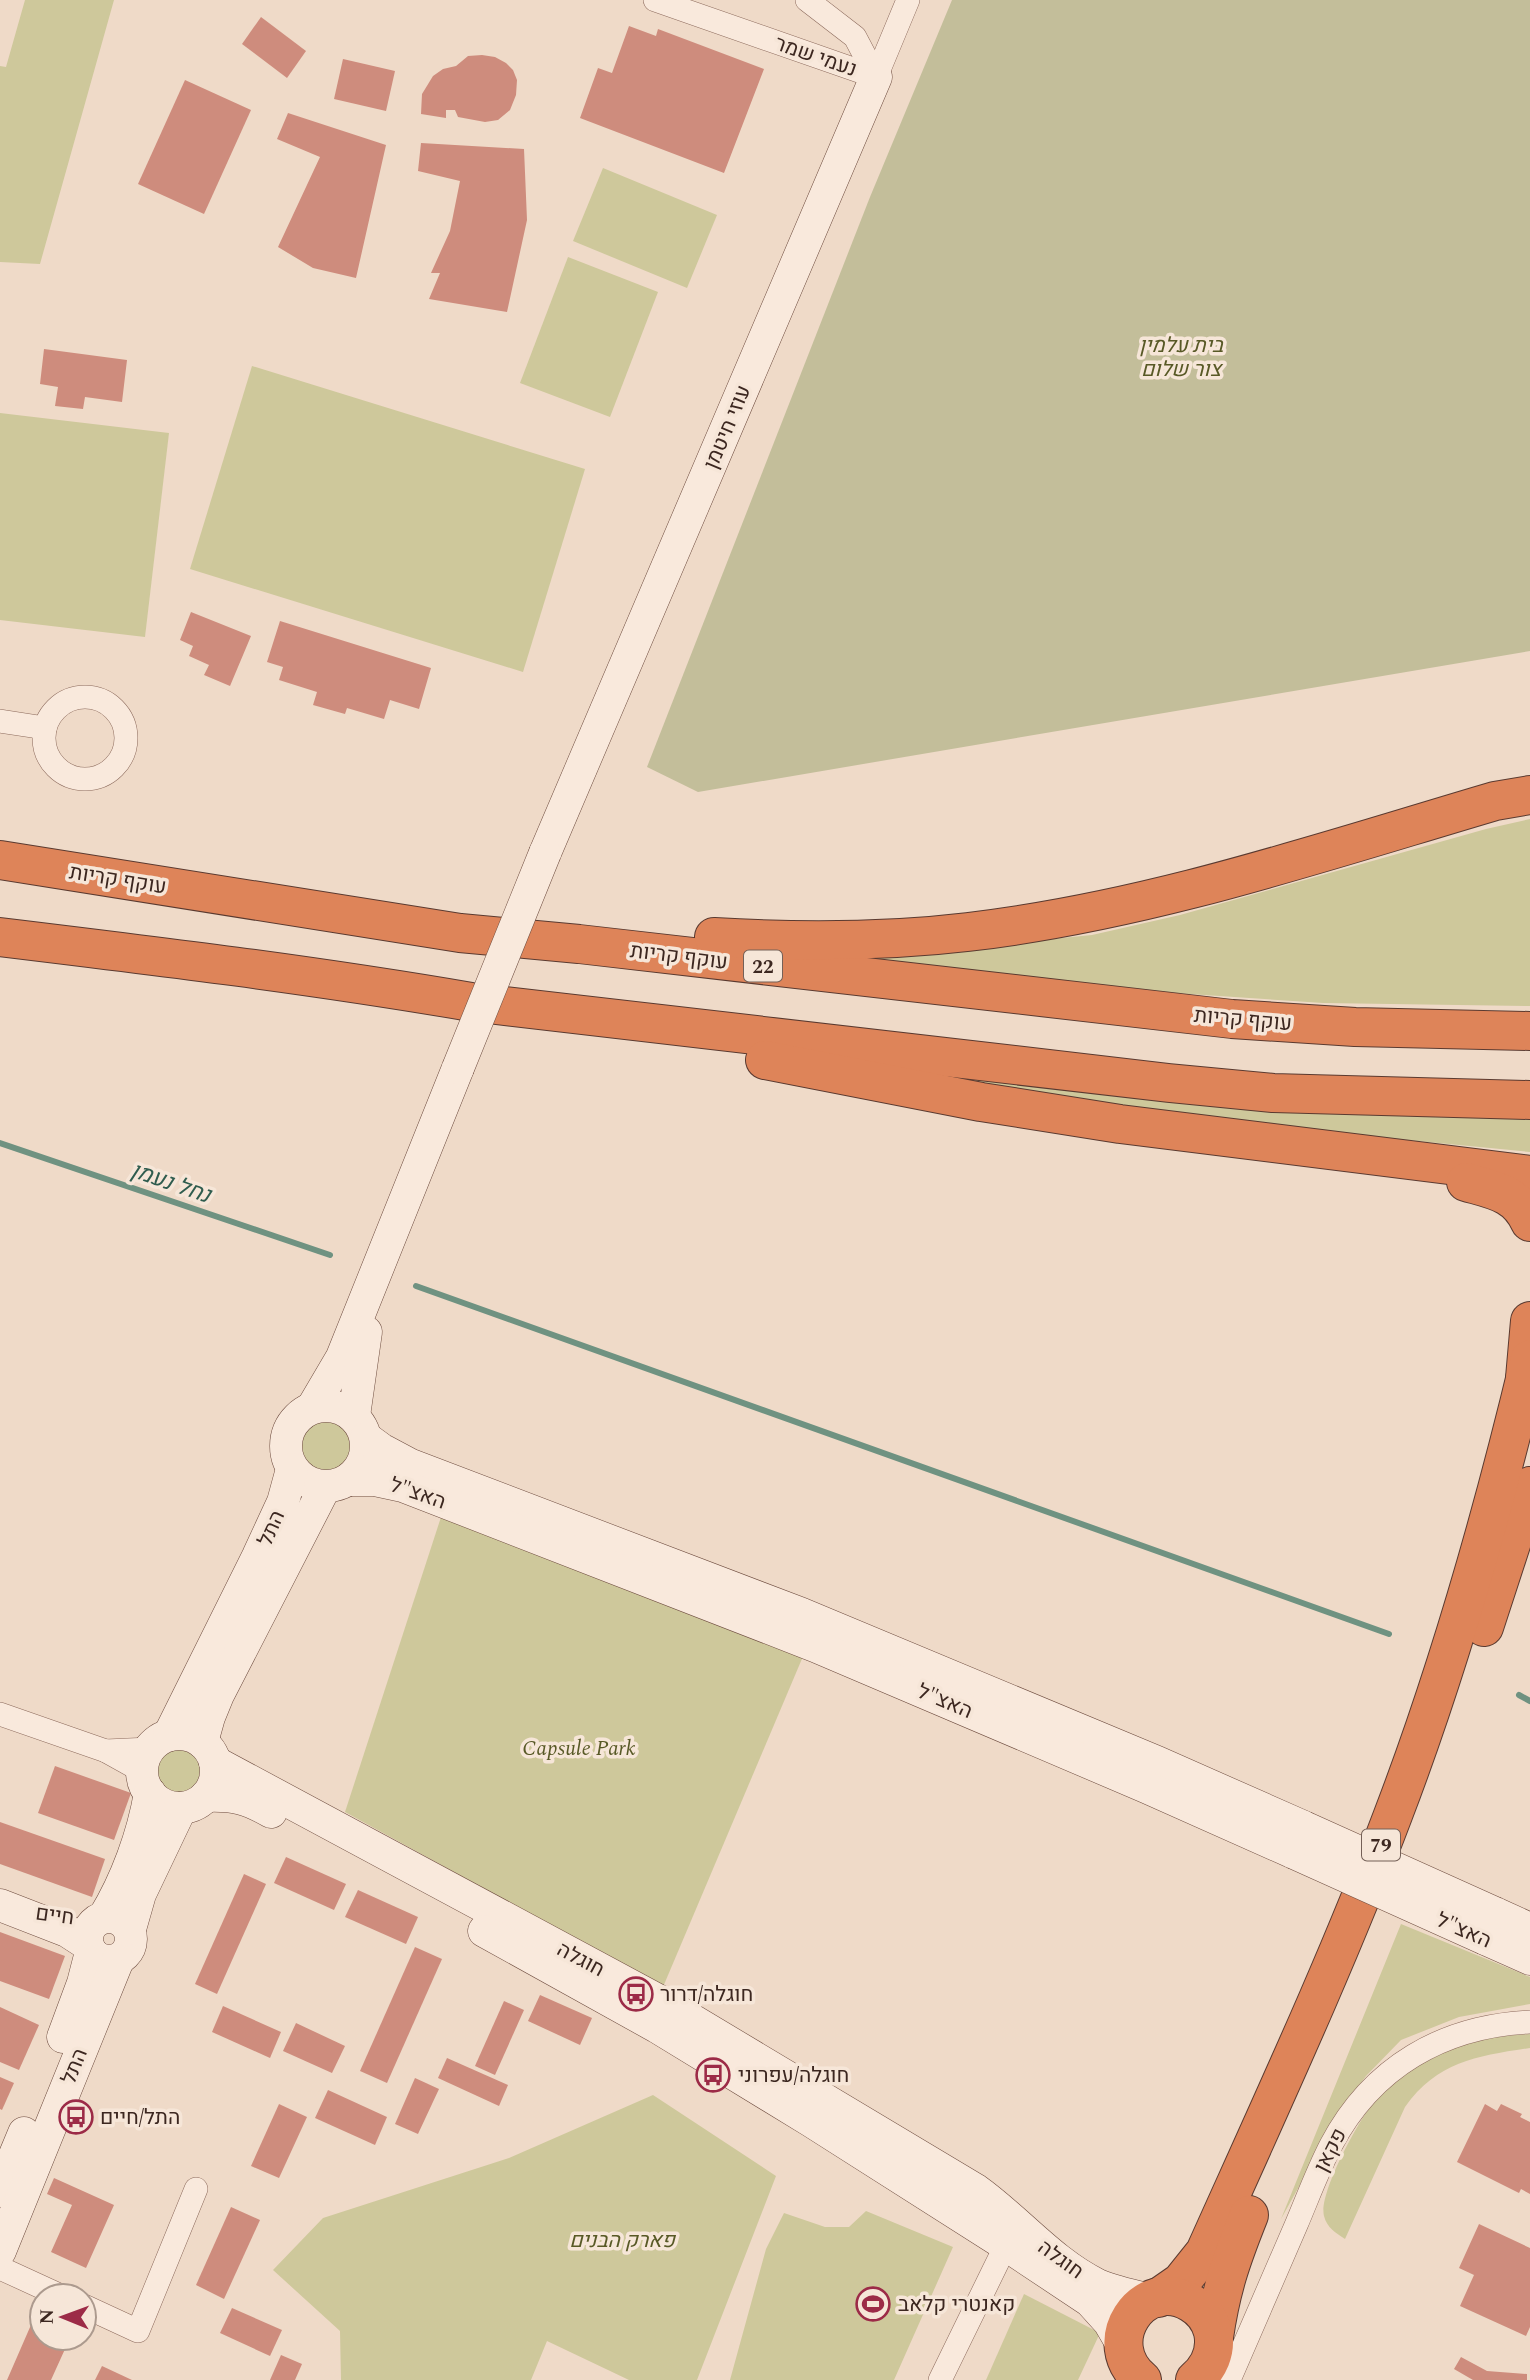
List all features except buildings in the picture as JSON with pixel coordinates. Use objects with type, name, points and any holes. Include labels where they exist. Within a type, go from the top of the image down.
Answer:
[{"type":"highway","points":[[377,920],[741,939],[836,940],[967,932],[1058,918],[1204,887],[1513,798],[1530,784]]},
{"type":"highway","name":"עוקף קריות","points":[[0,860],[460,933],[579,944],[1232,1019],[1355,1027],[1530,1031]]},
{"type":"highway","points":[[0,937],[377,986],[981,1102],[1119,1124],[1530,1175]]},
{"type":"highway","points":[[471,1002],[1208,1087],[1363,1097],[1530,1100]]},
{"type":"highway","points":[[1373,1156],[1508,1195],[1523,1207],[1530,1222]]},
{"type":"highway","points":[[1528,1369],[1530,1321]]},
{"type":"highway","name":"79","points":[[1129,2366],[1124,2332],[1129,2319],[1138,2308],[1181,2282],[1205,2252],[1350,1926],[1394,1812],[1450,1653],[1528,1369]]},
{"type":"highway","name":"79","points":[[1195,2380],[1205,2371],[1212,2358],[1219,2303],[1228,2266],[1367,1940],[1419,1809],[1474,1656],[1530,1486]]},
{"type":"highway","points":[[1155,2299],[1178,2297],[1194,2305],[1207,2318],[1214,2337]]},
{"type":"street","name":"נעמי שמר","points":[[655,0],[876,77]]},
{"type":"street","name":"נעמי שמר","points":[[807,0],[855,37],[876,77]]},
{"type":"street","name":"עוזי חיטמן","points":[[388,1246],[545,853],[908,0]]},
{"type":"street","points":[[0,721],[45,728]]},
{"type":"street","points":[[388,1246],[368,1320],[359,1367],[360,1427],[367,1450],[357,1472],[337,1484],[313,1485],[292,1469],[285,1443],[289,1430],[296,1419],[312,1408],[342,1357],[388,1246]]},
{"type":"street","points":[[312,1408],[331,1405],[344,1409],[360,1427]]},
{"type":"street","name":"האצ\"ל","points":[[360,1427],[381,1449],[411,1465],[802,1614],[1157,1762],[1299,1840],[1490,1926],[1530,1959]]},
{"type":"street","name":"התל","points":[[0,2251],[104,1937],[112,1904],[145,1819],[153,1762],[258,1556],[283,1502],[292,1469]]},
{"type":"street","name":"האצ\"ל","points":[[337,1484],[375,1480],[404,1486],[779,1632],[1146,1787],[1299,1840]]},
{"type":"street","name":"התל","points":[[209,1752],[209,1717],[218,1695],[337,1484]]},
{"type":"street","points":[[218,1695],[219,1718],[229,1752],[255,1783]]},
{"type":"street","points":[[0,1714],[107,1751],[153,1762]]},
{"type":"street","points":[[181,1734],[192,1736],[209,1752],[216,1773],[213,1786],[194,1802],[163,1804],[153,1762],[181,1734]]},
{"type":"street","name":"חוגלה","points":[[209,1752],[255,1783],[667,2005],[976,2190],[995,2203],[1053,2255],[1099,2285],[1155,2299]]},
{"type":"street","name":"חוגלה","points":[[194,1802],[230,1795],[252,1801],[657,2027],[811,2121],[1090,2301],[1109,2322],[1129,2366]]},
{"type":"street","name":"התל","points":[[0,2191],[104,1937],[140,1894],[170,1828],[194,1802]]},
{"type":"street","name":"חיים","points":[[7,1908],[104,1937]]},
{"type":"street","name":"האצ\"ל","points":[[1490,1926],[1530,1929]]},
{"type":"street","name":"פקאן","points":[[1229,2380],[1331,2145],[1364,2094],[1405,2059],[1436,2043],[1465,2032],[1530,2022]]},
{"type":"street","points":[[98,2312],[138,2331],[196,2189]]},
{"type":"street","points":[[940,2380],[1006,2245]]},
{"type":"street","points":[[0,2268],[30,2282]]},
{"type":"green space","points":[[25,0],[114,0],[40,264],[0,262],[0,66],[6,67]]},
{"type":"green space","name":"בית עלמין צור שלום","points":[[952,0],[1530,0],[1530,651],[698,792],[647,767],[870,197]]},
{"type":"green space","points":[[603,168],[717,215],[687,288],[573,241]]},
{"type":"green space","points":[[568,257],[658,292],[610,417],[520,383]]},
{"type":"green space","points":[[252,366],[585,469],[523,672],[190,569]]},
{"type":"green space","points":[[0,413],[169,433],[145,637],[0,620]]},
{"type":"green space","points":[[1530,819],[1530,1006],[1323,1003],[1174,993],[788,953],[1011,943],[1092,935],[1180,915]]},
{"type":"green space","points":[[899,1071],[1530,1118],[1530,1152],[1243,1124]]},
{"type":"green space","points":[[321,1416],[333,1416],[348,1424],[356,1439],[356,1451],[348,1466],[333,1474],[321,1474],[306,1466],[298,1451],[298,1439],[306,1424]]},
{"type":"green space","name":"Capsule Park","points":[[442,1514],[804,1654],[663,1987],[345,1812]]},
{"type":"green space","points":[[179,1745],[189,1747],[197,1753],[203,1761],[203,1781],[197,1789],[189,1795],[179,1797],[169,1795],[161,1789],[155,1781],[153,1771],[155,1761],[161,1753],[169,1747]]},
{"type":"green space","points":[[1401,1924],[1530,1977],[1530,2004],[1459,2017],[1401,2040],[1366,2076],[1342,2109],[1281,2219]]},
{"type":"green space","points":[[1530,2034],[1530,2048],[1460,2063],[1445,2070],[1418,2092],[1405,2107],[1345,2239],[1332,2230],[1325,2220],[1324,2205],[1334,2172],[1362,2119],[1386,2089],[1419,2065],[1456,2047],[1487,2039]]},
{"type":"green space","name":"פארק הבנים","points":[[653,2095],[776,2176],[697,2380],[629,2380],[547,2341],[531,2380],[341,2380],[340,2331],[273,2270],[323,2218],[509,2158]]},
{"type":"green space","points":[[866,2211],[953,2247],[894,2380],[730,2380],[766,2249],[784,2213],[825,2227],[849,2227]]},
{"type":"green space","points":[[1024,2294],[1100,2333],[1078,2380],[986,2380]]},
{"type":"waterway","name":"נחל נעמן","points":[[0,1143],[330,1255]]},
{"type":"waterway","points":[[416,1286],[1389,1634]]},
{"type":"waterway","points":[[1519,1695],[1530,1701]]},
{"type":"place","name":"חוגלה/דרור","points":[[636,1994]]},
{"type":"place","name":"חוגלה/עפרוני","points":[[713,2075]]},
{"type":"place","name":"התל/חיים","points":[[76,2117]]},
{"type":"place","name":"קאנטרי קלאב","points":[[873,2304]]}]
